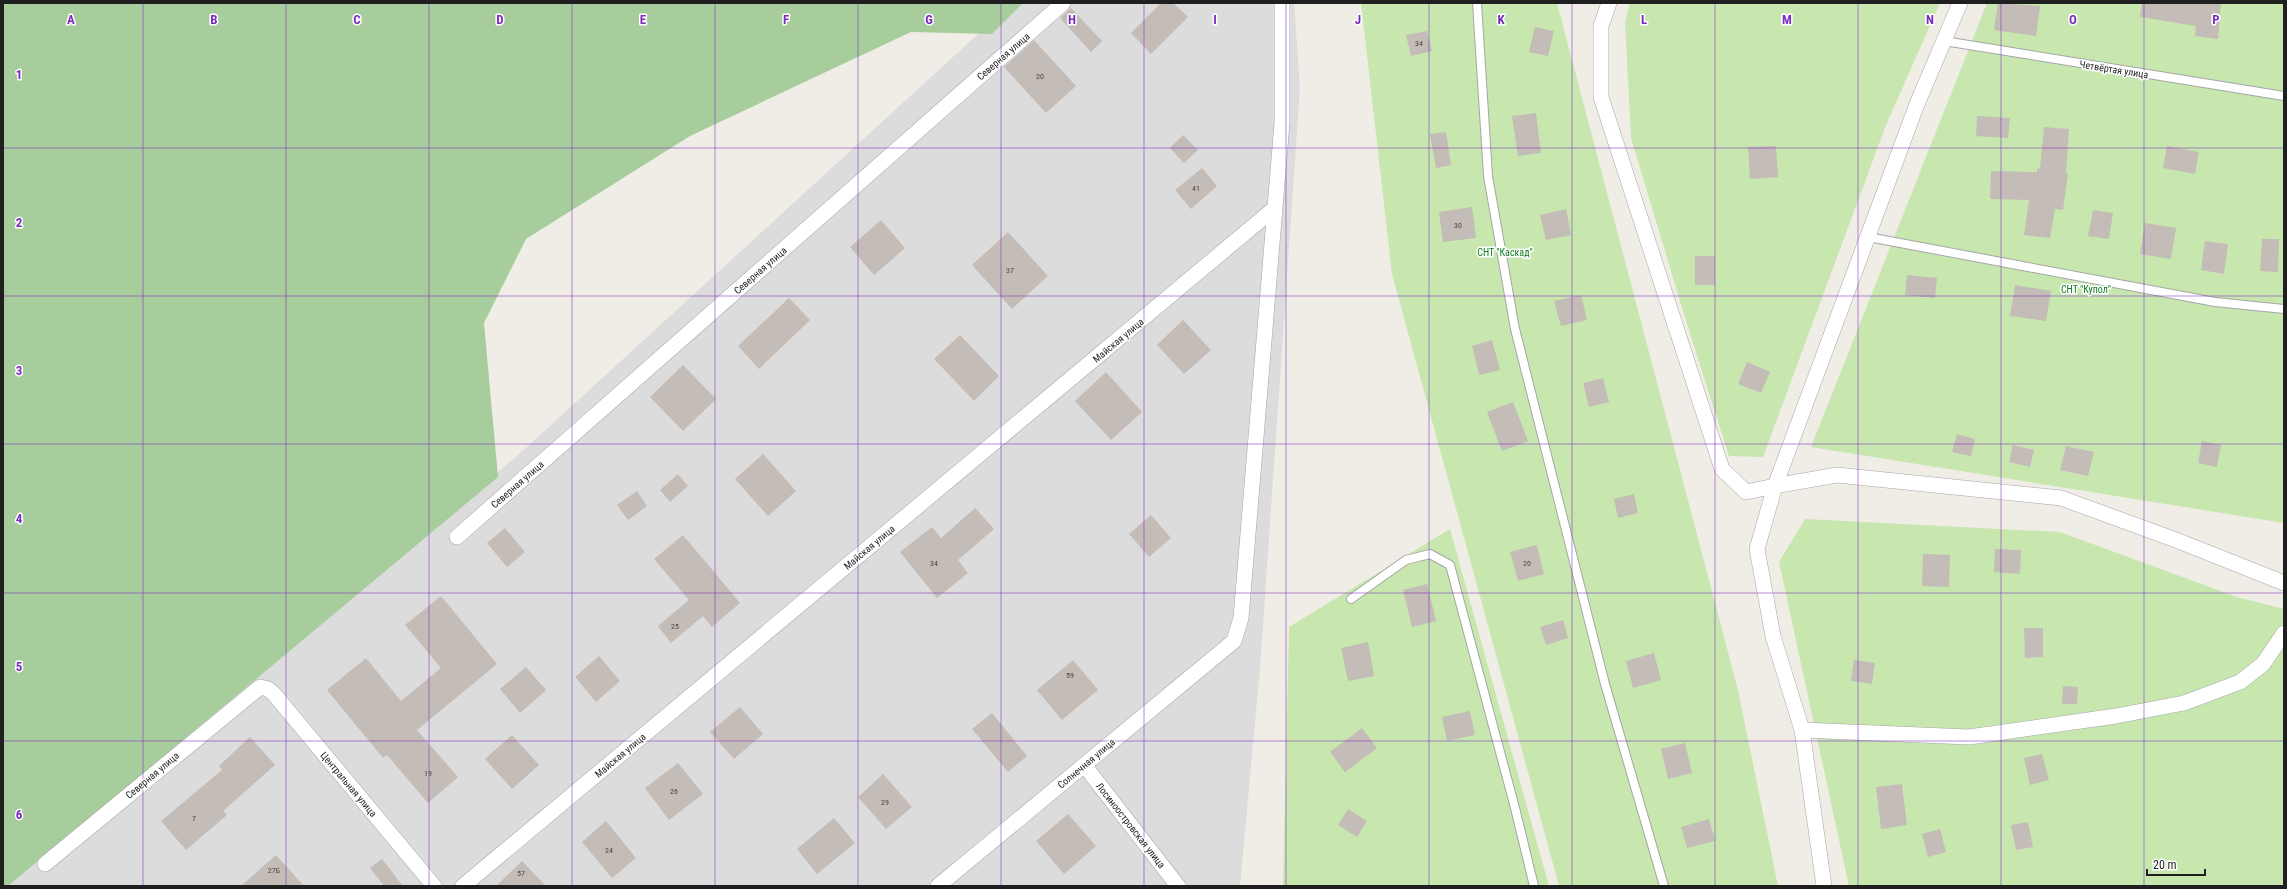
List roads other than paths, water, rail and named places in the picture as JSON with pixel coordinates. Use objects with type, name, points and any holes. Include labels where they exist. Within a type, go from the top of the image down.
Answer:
[{"type":"street","name":"Северная улица","points":[[457,537],[1064,3]]},
{"type":"street","points":[[1275,208],[1282,123],[1282,3]]},
{"type":"street","points":[[1609,3],[1602,26],[1600,96],[1722,469],[1746,492],[1837,475],[2061,498],[2176,540],[2284,583]]},
{"type":"street","points":[[1824,886],[1802,730],[1773,636],[1758,549],[1775,486],[1917,104],[1960,3]]},
{"type":"street","name":"Солнечная улица","points":[[938,886],[1234,641],[1241,618],[1275,208]]},
{"type":"street","name":"Майская улица","points":[[463,886],[1275,208]]},
{"type":"street","points":[[1802,730],[1969,737],[2116,716],[2184,703],[2240,682],[2263,664],[2284,633]]},
{"type":"street","name":"Северная улица","points":[[46,864],[260,687]]},
{"type":"street","name":"Центральная улица","points":[[260,687],[268,689],[274,694],[434,886]]},
{"type":"street","name":"Лосиноостровская улица","points":[[1084,765],[1178,886]]},
{"type":"lane","points":[[1477,3],[1488,176],[1515,329],[1605,684],[1664,886]]},
{"type":"lane","name":"Четвёртая улица","points":[[1944,42],[2284,96]]},
{"type":"lane","points":[[1868,237],[2215,302],[2284,309]]},
{"type":"lane","points":[[1351,599],[1406,560],[1430,554],[1450,565],[1516,808],[1534,886]]},
{"type":"park label","name":"СНТ \"Каскад\"","points":[[1505,252]]},
{"type":"park label","name":"СНТ \"Купол\"","points":[[2086,289]]}]
